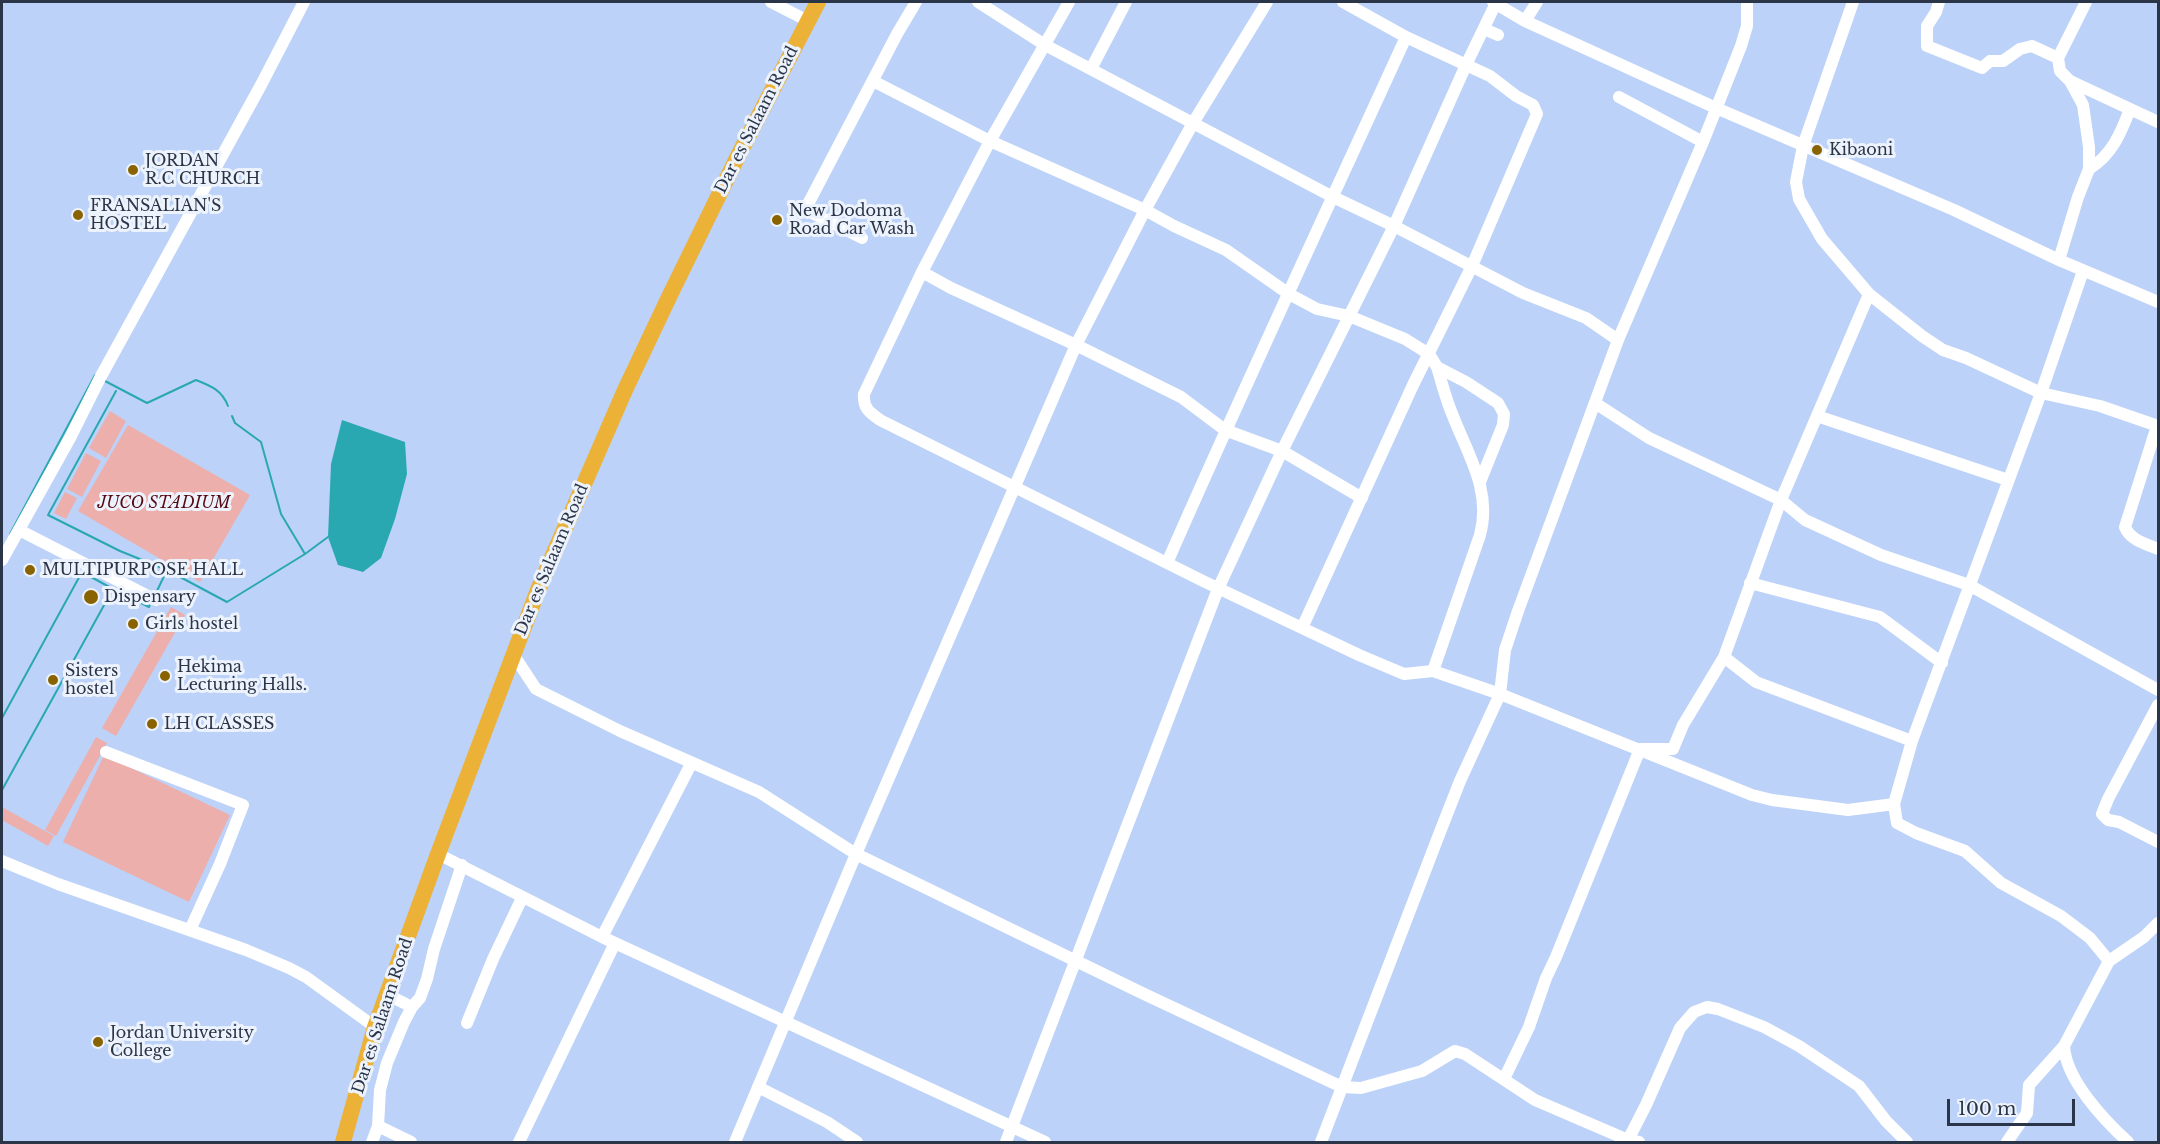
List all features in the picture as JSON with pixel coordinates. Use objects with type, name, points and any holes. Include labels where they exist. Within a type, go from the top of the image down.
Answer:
[{"type":"highway","name":"Dar es Salaam Road","points":[[343,1143],[375,1027],[538,590],[630,380],[737,159],[818,2]]},
{"type":"street","points":[[2,560],[304,2]]},
{"type":"street","points":[[771,2],[808,21]]},
{"type":"street","points":[[862,238],[807,209],[897,34],[916,2]]},
{"type":"street","points":[[978,2],[1045,45],[1333,197],[1522,293],[1586,318],[1618,340]]},
{"type":"street","points":[[1069,2],[990,141],[922,272],[864,394],[864,404],[868,411],[880,420],[1218,589],[1404,674],[1433,671],[1500,694],[1640,748],[1752,795],[1772,800],[1848,810],[1894,804]]},
{"type":"street","points":[[1092,69],[1126,2]]},
{"type":"street","points":[[735,1143],[856,854],[1076,345],[1144,210],[1193,123],[1267,2]]},
{"type":"street","points":[[1302,628],[1472,266],[1537,114],[1533,105],[1516,96],[1490,75],[1406,37],[1343,2]]},
{"type":"street","points":[[1006,1143],[1218,589],[1282,451],[1394,226],[1484,29],[1494,2],[1525,21],[1716,108],[1954,210],[2083,271],[2158,302]]},
{"type":"street","points":[[1525,21],[1538,2]]},
{"type":"street","points":[[1321,1143],[1448,812],[1500,694],[1505,650],[1518,611],[1618,340],[1703,142],[1741,46],[1747,26],[1747,2]]},
{"type":"street","points":[[1853,2],[1803,146],[1796,182],[1799,199],[1822,239],[1869,294],[1943,350],[1966,358],[2041,393],[2100,406],[2158,426],[2125,527],[2128,534],[2158,549]]},
{"type":"street","points":[[1939,2],[1927,26],[1927,46],[1982,68],[1990,61],[2003,61],[2020,49],[2032,46],[2058,58]]},
{"type":"street","points":[[2059,260],[2089,169],[2089,147],[2083,105],[2070,81],[2060,71],[2058,58],[2086,2]]},
{"type":"street","points":[[1484,29],[1498,35]]},
{"type":"street","points":[[1167,563],[1225,430],[1406,37]]},
{"type":"street","points":[[873,81],[990,141],[1144,210],[1226,250],[1289,294],[1317,309],[1349,316],[1405,339],[1429,354],[1437,367],[1447,402],[1473,460],[1480,482],[1483,505],[1482,528],[1433,671]]},
{"type":"street","points":[[2070,81],[2158,122]]},
{"type":"street","points":[[1619,97],[1703,142]]},
{"type":"street","points":[[2089,169],[2098,163],[2114,145],[2130,110]]},
{"type":"street","points":[[2083,271],[2041,393],[1912,741],[1894,804],[1897,823],[1916,833],[1965,850],[1995,879],[2061,916],[2090,938],[2109,961]]},
{"type":"street","points":[[922,272],[951,288],[1076,345],[1181,397],[1225,430],[1282,451],[1362,498]]},
{"type":"street","points":[[1640,748],[1673,749],[1683,725],[1724,657],[1781,500],[1869,294]]},
{"type":"street","points":[[1437,367],[1491,397],[1503,409],[1503,424],[1480,482]]},
{"type":"street","points":[[1595,403],[1649,438],[1781,500],[1805,520],[1881,555],[1969,585],[2158,690]]},
{"type":"street","points":[[1817,416],[2008,480]]},
{"type":"street","points":[[19,530],[156,600]]},
{"type":"street","points":[[1750,584],[1880,617],[1942,663]]},
{"type":"street","points":[[513,654],[536,689],[620,731],[759,792],[856,854],[1342,1087],[1361,1088],[1422,1071],[1454,1051],[1465,1054],[1548,1106],[1633,1141],[1680,1028],[1694,1012],[1707,1007],[1718,1009],[1764,1028],[1799,1046],[1859,1086],[1886,1121],[1907,1143]]},
{"type":"street","points":[[1724,657],[1756,682],[1912,741]]},
{"type":"street","points":[[2158,705],[2102,814],[2108,820],[2120,822],[2158,842]]},
{"type":"street","points":[[1504,1079],[1529,1027],[1546,978],[1640,748]]},
{"type":"street","points":[[106,752],[243,806],[190,930]]},
{"type":"street","points":[[602,937],[692,764]]},
{"type":"street","points":[[438,854],[602,937],[1045,1143]]},
{"type":"street","points":[[2,861],[58,884],[246,950],[306,977],[375,1027]]},
{"type":"street","points":[[372,1143],[378,1126],[380,1090],[387,1064],[412,1007],[420,998],[462,865]]},
{"type":"street","points":[[467,1023],[493,959],[522,898]]},
{"type":"street","points":[[2007,1143],[2027,1113],[2029,1084],[2064,1046],[2109,961],[2144,937],[2158,923]]},
{"type":"street","points":[[519,1143],[573,1035],[615,943]]},
{"type":"street","points":[[388,995],[412,1007]]},
{"type":"street","points":[[2064,1046],[2066,1061],[2080,1086],[2102,1115],[2128,1143]]},
{"type":"street","points":[[758,1087],[827,1122],[858,1143]]},
{"type":"street","points":[[378,1126],[411,1143]]},
{"type":"green space","points":[[110,411],[126,421],[106,458],[89,448]]},
{"type":"green space","name":"JUCO STADIUM","points":[[128,425],[250,495],[200,582],[78,511]]},
{"type":"green space","points":[[86,453],[101,461],[82,497],[67,489]]},
{"type":"green space","points":[[65,492],[77,498],[66,519],[54,513]]},
{"type":"green space","points":[[171,607],[185,615],[116,736],[102,728]]},
{"type":"green space","points":[[96,737],[107,743],[56,836],[45,830]]},
{"type":"green space","points":[[104,755],[230,815],[189,902],[63,842]]},
{"type":"green space","points":[[2,807],[54,836],[48,846],[2,820]]},
{"type":"shaded area","points":[[342,420],[405,442],[407,474],[395,519],[381,558],[363,572],[338,565],[328,537],[331,464]]},
{"type":"waterway","points":[[10,534],[95,375]]},
{"type":"waterway","points":[[105,381],[147,403],[196,380],[219,392],[228,406]]},
{"type":"waterway","points":[[116,391],[48,515],[120,551],[167,570],[227,602],[305,554]]},
{"type":"waterway","points":[[232,416],[235,423],[261,442],[281,514],[305,554],[328,537]]},
{"type":"waterway","points":[[155,595],[167,570]]},
{"type":"waterway","points":[[2,718],[82,572],[113,589]]},
{"type":"waterway","points":[[2,790],[113,589],[149,607],[151,602]]},
{"type":"place","name":"Kibaoni","points":[[1817,150]]},
{"type":"place","name":"JORDAN R.C CHURCH","points":[[133,170]]},
{"type":"place","name":"FRANSALIAN'S HOSTEL","points":[[78,215]]},
{"type":"place","name":"New Dodoma Road Car Wash","points":[[777,220]]},
{"type":"place","name":"MULTIPURPOSE HALL","points":[[30,570]]},
{"type":"place","name":"Dispensary","points":[[91,597]]},
{"type":"place","name":"Girls hostel","points":[[133,624]]},
{"type":"place","name":"Hekima Lecturing Halls.","points":[[165,676]]},
{"type":"place","name":"Sisters hostel","points":[[53,680]]},
{"type":"place","name":"LH CLASSES","points":[[152,724]]},
{"type":"place","name":"Jordan University College","points":[[98,1042]]}]
